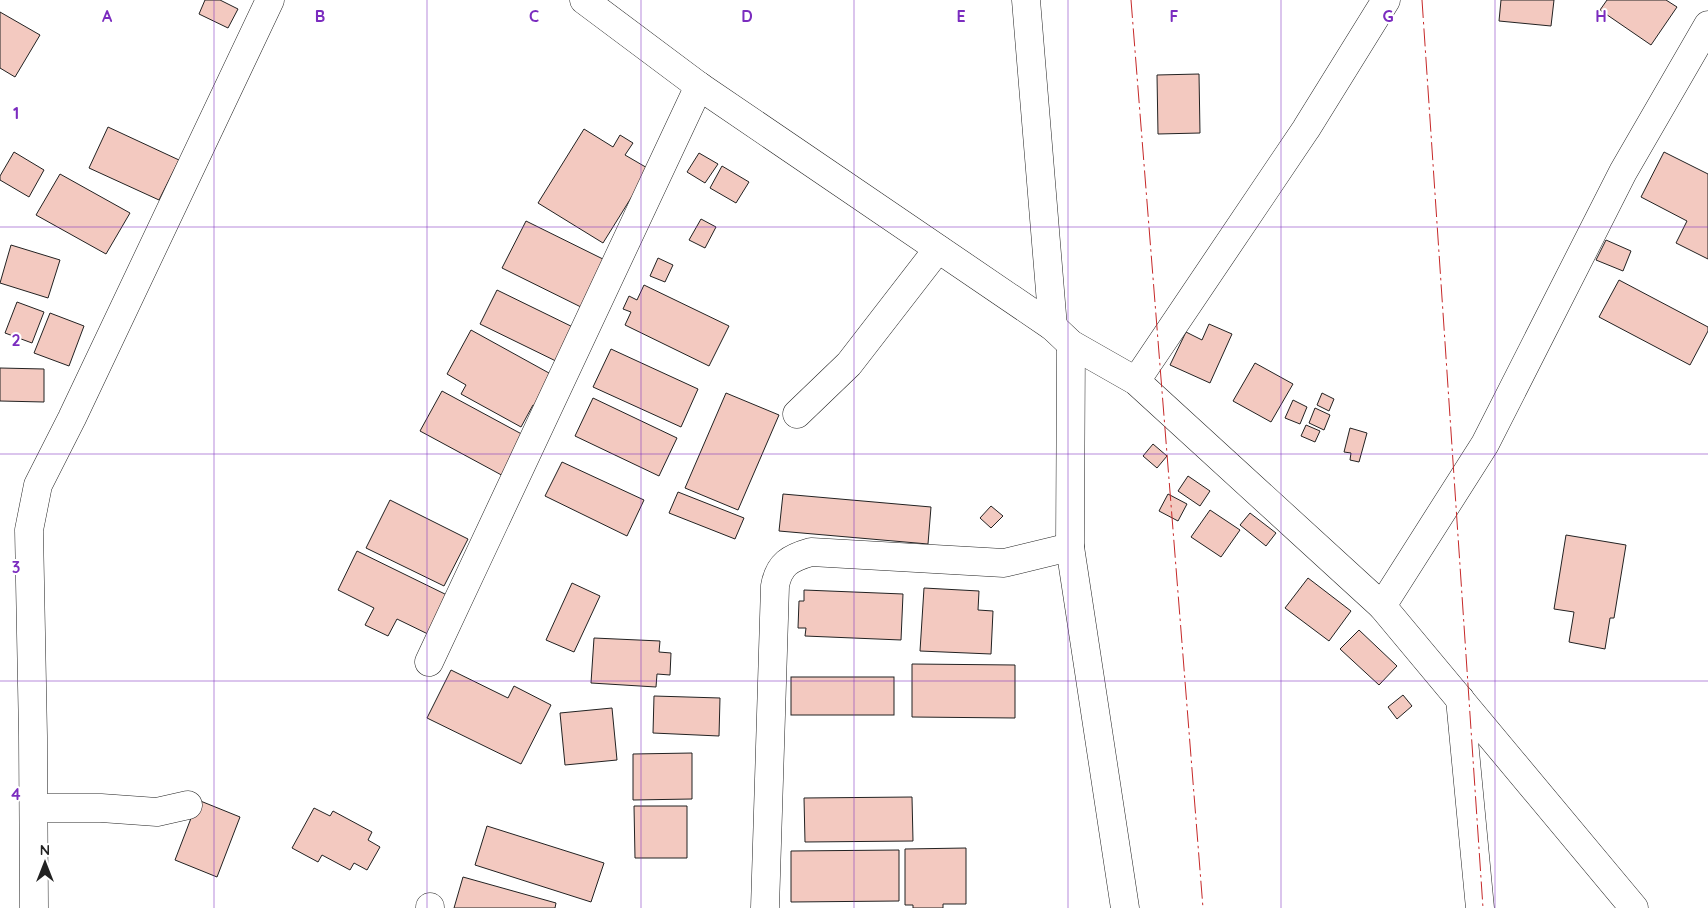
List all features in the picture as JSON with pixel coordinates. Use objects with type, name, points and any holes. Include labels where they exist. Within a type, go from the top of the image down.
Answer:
[{"type":"street","points":[[34,908],[29,530],[38,485],[270,0]]},
{"type":"street","points":[[584,0],[699,86],[1062,336],[1136,381],[1382,606],[1634,908]]},
{"type":"street","points":[[1026,0],[1062,336],[1070,547],[1125,908]]},
{"type":"street","points":[[1136,381],[1306,129],[1386,0]]},
{"type":"street","points":[[1382,606],[1485,444],[1624,172],[1708,25]]},
{"type":"street","points":[[429,662],[699,86]]},
{"type":"street","points":[[797,414],[849,364],[938,249]]},
{"type":"street","points":[[765,908],[775,586],[777,574],[786,563],[795,556],[811,552],[1004,563],[1070,547]]},
{"type":"street","points":[[1460,699],[1480,908]]},
{"type":"street","points":[[34,808],[101,808],[157,812],[188,804]]},
{"type":"building","points":[[205,0],[220,0],[238,9],[228,28],[199,14]]},
{"type":"building","points":[[1501,0],[1554,0],[1551,26],[1499,21]]},
{"type":"building","points":[[1607,0],[1666,0],[1677,7],[1651,45],[1600,10]]},
{"type":"building","points":[[0,12],[40,35],[15,77],[0,68]]},
{"type":"building","points":[[1199,74],[1200,133],[1158,134],[1157,75]]},
{"type":"building","points":[[108,127],[179,160],[159,200],[89,168]]},
{"type":"building","points":[[584,129],[613,147],[620,135],[633,143],[625,155],[649,169],[603,243],[538,203]]},
{"type":"building","points":[[14,152],[44,170],[29,197],[0,180],[0,176]]},
{"type":"building","points":[[1664,152],[1708,174],[1708,259],[1676,243],[1687,221],[1641,197]]},
{"type":"building","points":[[699,153],[718,164],[705,183],[687,172]]},
{"type":"building","points":[[722,166],[749,182],[736,203],[710,188]]},
{"type":"building","points":[[60,174],[130,213],[106,254],[36,215]]},
{"type":"building","points":[[701,219],[716,227],[705,248],[689,240]]},
{"type":"building","points":[[526,221],[613,264],[589,311],[502,268]]},
{"type":"building","points":[[1606,240],[1631,251],[1623,271],[1596,260]]},
{"type":"building","points":[[11,245],[60,260],[48,298],[0,283]]},
{"type":"building","points":[[658,258],[673,265],[665,282],[650,276]]},
{"type":"building","points":[[1619,280],[1708,327],[1708,331],[1690,365],[1599,317]]},
{"type":"building","points":[[644,285],[729,326],[709,366],[625,325],[631,312],[623,309],[629,296],[637,300]]},
{"type":"building","points":[[497,290],[581,331],[564,365],[480,324]]},
{"type":"building","points":[[17,302],[44,312],[32,343],[5,333]]},
{"type":"building","points":[[50,313],[84,326],[69,366],[34,353]]},
{"type":"building","points":[[1209,324],[1232,334],[1210,383],[1170,365],[1186,332],[1202,340]]},
{"type":"building","points":[[471,330],[558,378],[541,409],[533,405],[521,427],[461,394],[466,385],[447,374]]},
{"type":"building","points":[[611,349],[698,389],[681,427],[593,387]]},
{"type":"building","points":[[1255,363],[1293,384],[1271,422],[1233,401]]},
{"type":"building","points":[[0,368],[44,369],[44,402],[0,401]]},
{"type":"building","points":[[442,391],[529,438],[507,478],[420,431]]},
{"type":"building","points":[[726,393],[779,415],[738,510],[685,488]]},
{"type":"building","points":[[1322,393],[1334,399],[1329,411],[1317,405]]},
{"type":"building","points":[[593,398],[677,438],[659,476],[575,436]]},
{"type":"building","points":[[1293,400],[1307,407],[1300,424],[1285,418]]},
{"type":"building","points":[[1315,408],[1330,415],[1324,430],[1309,423]]},
{"type":"building","points":[[1306,425],[1320,431],[1315,442],[1301,436]]},
{"type":"building","points":[[1350,428],[1367,433],[1359,462],[1350,460],[1351,453],[1344,452]]},
{"type":"building","points":[[1153,444],[1167,456],[1157,468],[1143,456]]},
{"type":"building","points":[[562,462],[644,500],[627,536],[545,496]]},
{"type":"building","points":[[1188,476],[1210,491],[1200,506],[1178,491]]},
{"type":"building","points":[[678,492],[744,518],[735,539],[669,513]]},
{"type":"building","points":[[783,494],[931,507],[928,544],[779,531]]},
{"type":"building","points":[[1168,494],[1187,504],[1178,521],[1159,511]]},
{"type":"building","points":[[390,500],[468,539],[444,586],[366,548]]},
{"type":"building","points":[[991,506],[1003,516],[991,528],[980,518]]},
{"type":"building","points":[[1210,510],[1240,530],[1221,557],[1191,537]]},
{"type":"building","points":[[1250,513],[1276,533],[1266,546],[1240,525]]},
{"type":"building","points":[[1566,535],[1626,545],[1614,618],[1610,618],[1605,649],[1569,642],[1574,612],[1554,609]]},
{"type":"building","points":[[357,551],[451,597],[432,636],[397,619],[388,636],[365,625],[374,608],[338,590]]},
{"type":"building","points":[[1308,578],[1351,611],[1329,641],[1285,608]]},
{"type":"building","points":[[572,583],[600,596],[574,652],[546,640]]},
{"type":"building","points":[[924,588],[979,591],[978,610],[993,611],[991,654],[920,651]]},
{"type":"building","points":[[804,590],[903,594],[901,640],[805,636],[806,628],[798,628],[799,601],[804,601]]},
{"type":"building","points":[[1359,630],[1397,666],[1379,685],[1340,649]]},
{"type":"building","points":[[594,638],[660,641],[659,652],[671,653],[670,675],[657,674],[656,687],[591,683]]},
{"type":"building","points":[[912,664],[1015,665],[1015,718],[912,717]]},
{"type":"building","points":[[451,670],[508,698],[514,686],[551,705],[521,764],[427,718]]},
{"type":"building","points":[[791,677],[894,677],[894,715],[791,715]]},
{"type":"building","points":[[1403,695],[1412,706],[1397,719],[1388,707]]},
{"type":"building","points":[[654,696],[720,698],[719,736],[653,733]]},
{"type":"building","points":[[612,708],[617,760],[565,765],[560,713]]},
{"type":"building","points":[[692,753],[692,799],[633,800],[633,754]]},
{"type":"building","points":[[912,797],[913,841],[805,842],[804,798]]},
{"type":"building","points":[[198,800],[240,817],[217,877],[175,860]]},
{"type":"building","points":[[634,806],[687,806],[687,858],[635,858]]},
{"type":"building","points":[[314,808],[330,816],[333,811],[372,832],[368,840],[380,847],[367,870],[354,863],[350,870],[322,855],[318,862],[292,848]]},
{"type":"building","points":[[487,826],[604,863],[591,902],[475,865]]},
{"type":"building","points":[[966,848],[966,904],[943,904],[943,908],[913,908],[913,905],[905,905],[905,849]]},
{"type":"building","points":[[899,850],[899,901],[791,902],[791,851]]},
{"type":"building","points":[[463,877],[556,903],[555,908],[454,908]]},
{"type":"power","points":[[1131,0],[1203,908]]},
{"type":"power","points":[[1422,0],[1483,908]]}]
